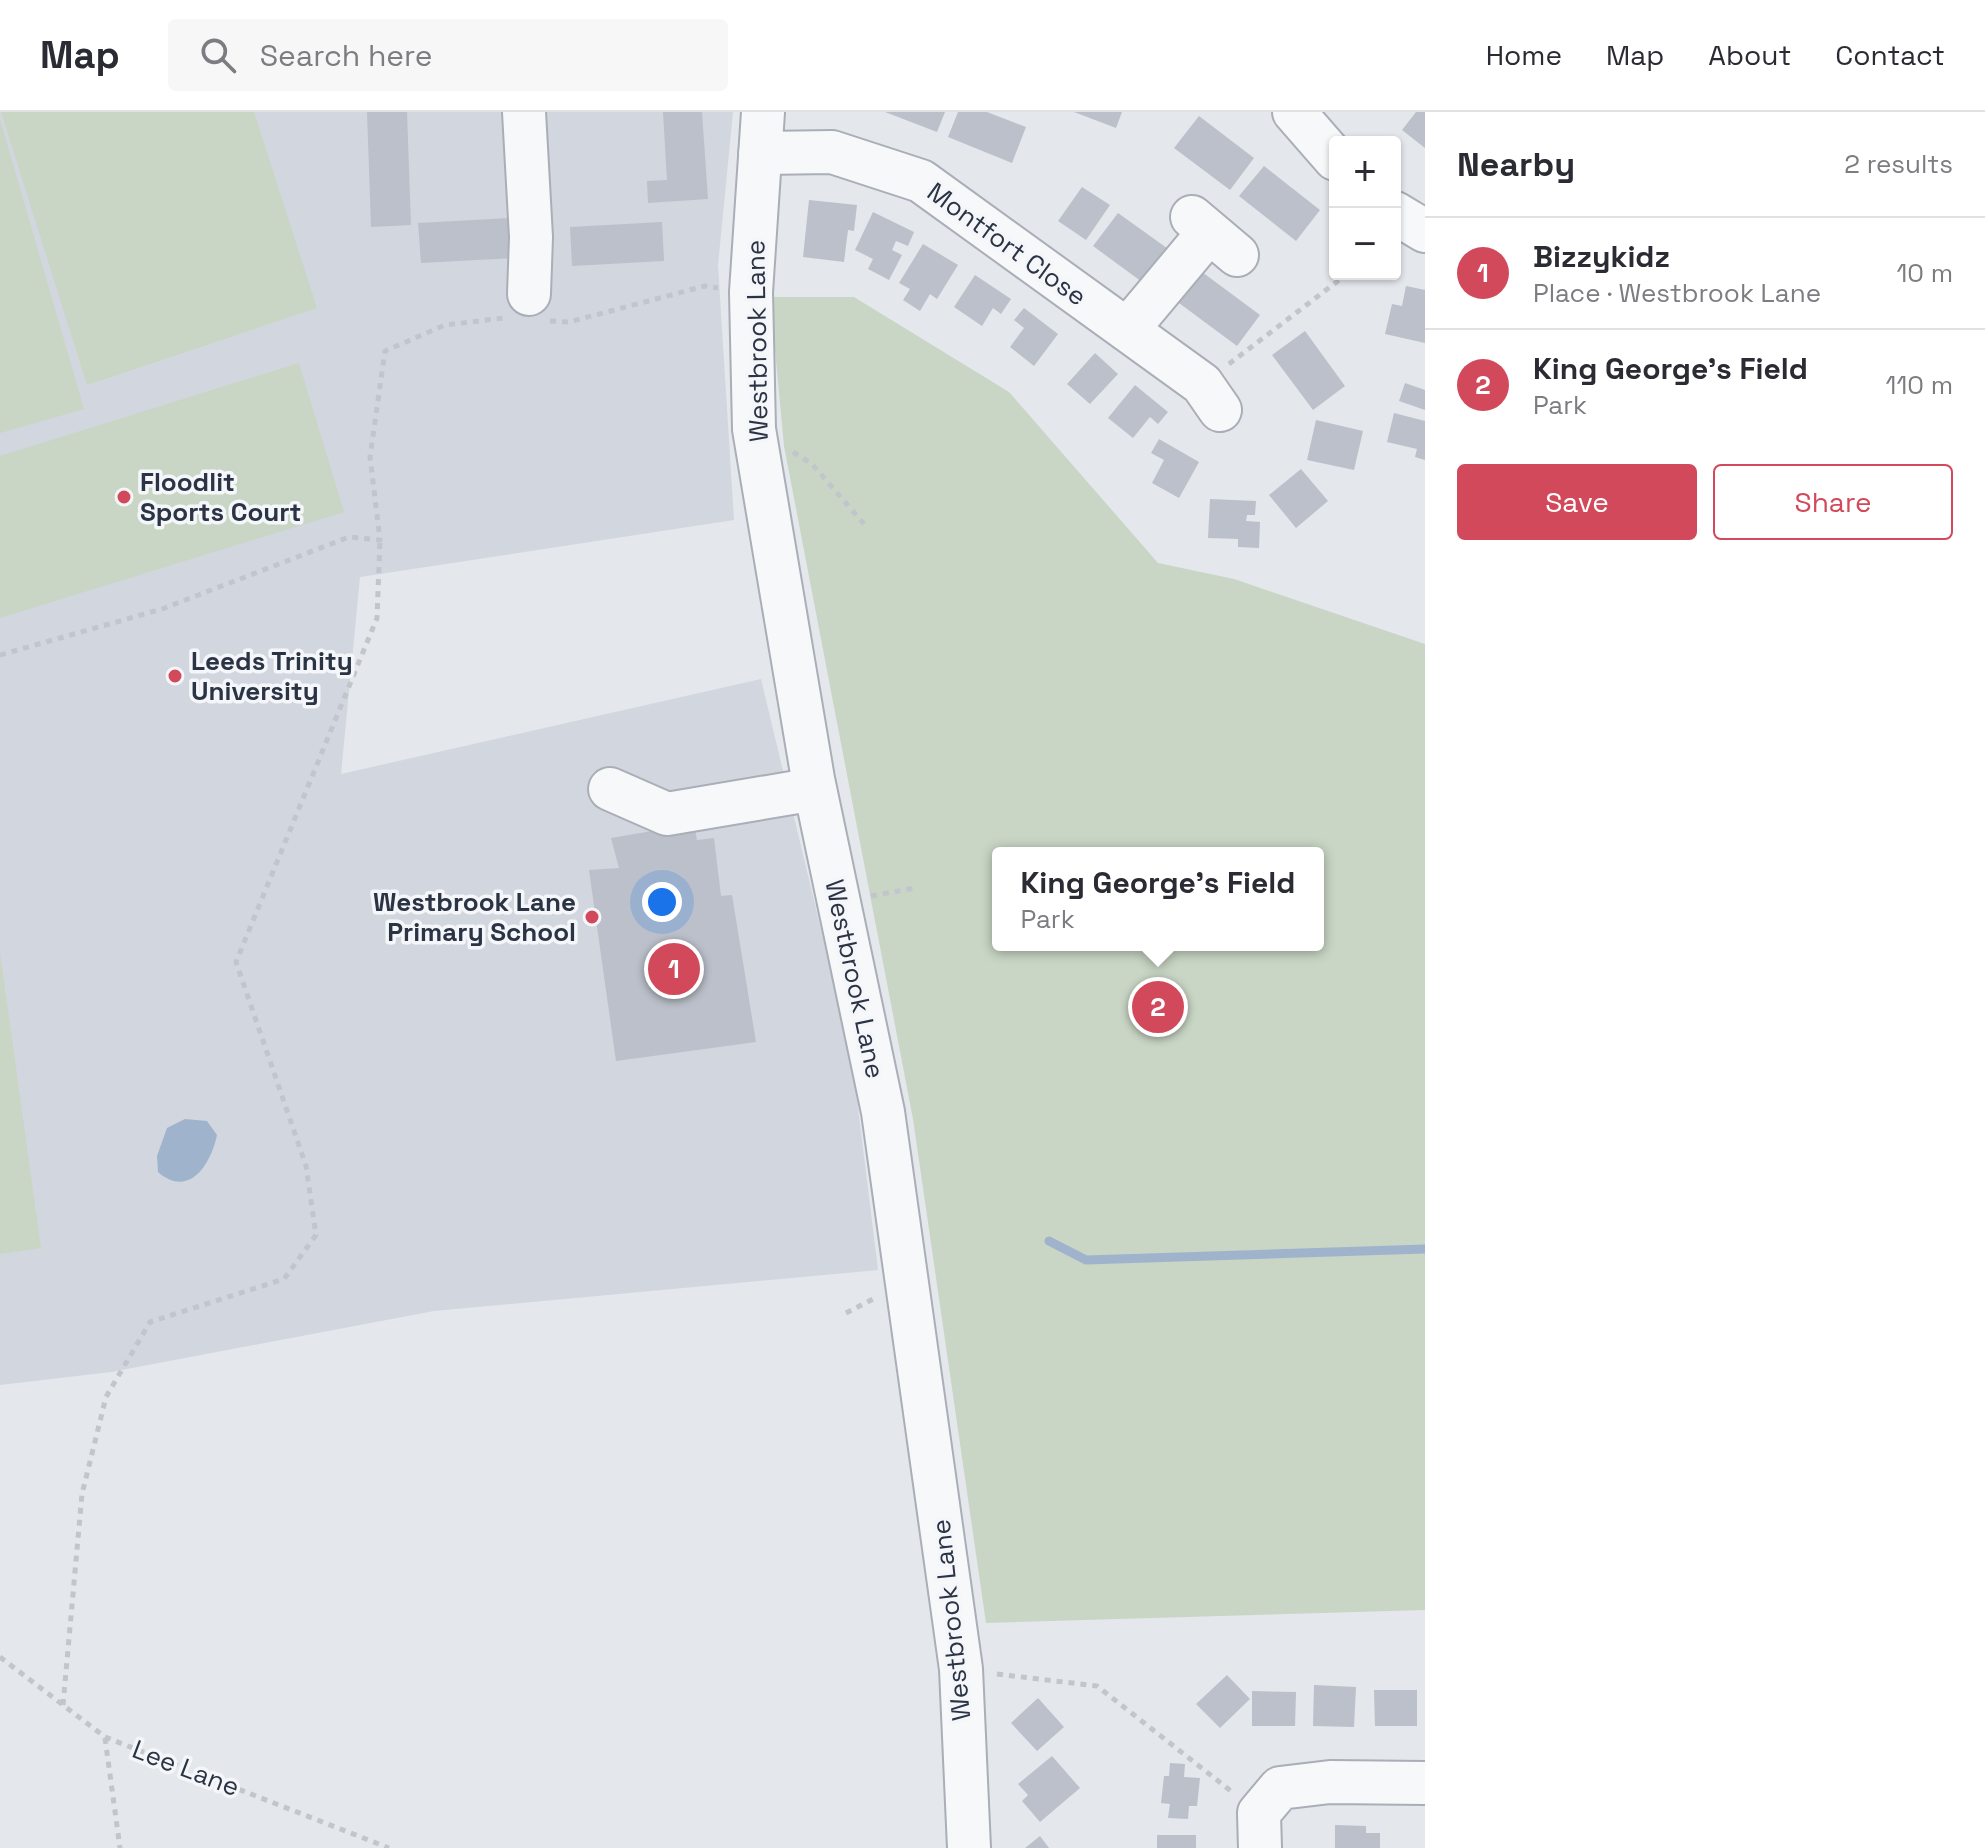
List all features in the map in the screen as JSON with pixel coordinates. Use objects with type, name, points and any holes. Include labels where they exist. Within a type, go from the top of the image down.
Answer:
[{"type":"street","points":[[524,112],[531,237],[526,310]]},
{"type":"street","points":[[1294,112],[1329,152]]},
{"type":"street","name":"Westbrook Lane","points":[[762,132],[751,292],[754,429],[815,789],[883,1112],[961,1669],[969,1848]]},
{"type":"street","name":"Montfort Close","points":[[762,132],[921,181],[1127,330],[1211,397]]},
{"type":"street","points":[[1401,217],[1425,231]]},
{"type":"street","points":[[1127,330],[1212,235]]},
{"type":"street","points":[[610,789],[667,814],[815,789]]},
{"type":"street","points":[[1260,1830],[1280,1788],[1330,1782],[1425,1783]]},
{"type":"path","points":[[1211,397],[1340,280]]},
{"type":"path","points":[[63,1705],[82,1494],[106,1397],[150,1322],[284,1279],[316,1235],[306,1166],[236,962],[377,618],[380,540],[370,457],[385,351],[445,325],[526,310],[569,322],[705,286],[751,292]]},
{"type":"path","points":[[754,429],[812,464],[864,524]]},
{"type":"path","points":[[0,655],[162,609],[349,537],[380,540]]},
{"type":"path","name":"Lee Lane","points":[[0,1657],[105,1737],[389,1848]]},
{"type":"path","points":[[961,1669],[1097,1686],[1260,1830]]},
{"type":"path","points":[[105,1737],[120,1848]]},
{"type":"shaded area","name":"Leeds Trinity University","points":[[0,112],[733,112],[718,265],[734,520],[360,577],[341,774],[761,679],[852,1059],[878,1270],[434,1311],[111,1372],[0,1385]]},
{"type":"green space","points":[[1,112],[254,112],[317,308],[87,385]]},
{"type":"green space","points":[[0,119],[84,409],[0,433]]},
{"type":"green space","points":[[770,297],[854,297],[1009,392],[1158,563],[1234,579],[1425,644],[1425,1610],[986,1623],[913,1119],[784,446]]},
{"type":"green space","name":"Floodlit Sports Court","points":[[299,363],[344,512],[0,618],[0,456]]},
{"type":"green space","points":[[0,952],[41,1248],[0,1254]]},
{"type":"water","points":[[185,1119],[207,1121],[217,1135],[204,1167],[189,1180],[179,1182],[158,1172],[157,1156],[167,1128]]},
{"type":"building","points":[[367,112],[407,112],[411,225],[371,227]]},
{"type":"building","points":[[663,112],[702,112],[708,199],[648,203],[647,181],[667,180]]},
{"type":"building","points":[[885,112],[945,112],[937,132]]},
{"type":"building","points":[[958,112],[987,112],[1026,127],[1012,163],[948,137]]},
{"type":"building","points":[[1074,112],[1122,112],[1116,128]]},
{"type":"building","points":[[1416,112],[1425,112],[1425,148],[1402,130]]},
{"type":"building","points":[[1199,116],[1254,158],[1230,190],[1174,148]]},
{"type":"building","points":[[1264,166],[1320,210],[1296,241],[1239,196]]},
{"type":"building","points":[[1082,187],[1110,205],[1086,240],[1058,221]]},
{"type":"building","points":[[809,200],[857,205],[854,231],[848,230],[844,262],[803,257]]},
{"type":"building","points":[[873,212],[914,232],[908,246],[896,241],[892,250],[902,255],[889,280],[868,269],[873,259],[855,250]]},
{"type":"building","points":[[1118,213],[1178,256],[1153,290],[1093,246]]},
{"type":"building","points":[[511,218],[514,258],[421,263],[418,223]]},
{"type":"building","points":[[662,222],[664,261],[572,266],[570,227]]},
{"type":"building","points":[[923,244],[958,265],[937,299],[930,294],[920,311],[903,300],[910,289],[899,283]]},
{"type":"building","points":[[1202,272],[1260,315],[1237,346],[1179,303]]},
{"type":"building","points":[[975,275],[1011,299],[1001,314],[993,308],[982,326],[954,307]]},
{"type":"building","points":[[1406,286],[1425,290],[1425,343],[1385,334],[1392,304],[1402,306]]},
{"type":"building","points":[[1024,308],[1058,334],[1034,366],[1010,347],[1024,328],[1014,320]]},
{"type":"building","points":[[1305,331],[1345,386],[1313,410],[1272,355]]},
{"type":"building","points":[[1095,353],[1118,374],[1090,404],[1067,384]]},
{"type":"building","points":[[1405,383],[1425,390],[1425,410],[1399,401]]},
{"type":"building","points":[[1135,385],[1168,412],[1158,424],[1150,417],[1133,438],[1108,418]]},
{"type":"building","points":[[1394,413],[1425,421],[1425,460],[1415,457],[1417,449],[1387,442]]},
{"type":"building","points":[[1316,420],[1363,431],[1354,470],[1307,460]]},
{"type":"building","points":[[1159,439],[1199,462],[1179,498],[1152,483],[1164,460],[1151,453]]},
{"type":"building","points":[[1301,469],[1328,501],[1296,528],[1269,495]]},
{"type":"building","points":[[1210,499],[1256,501],[1255,515],[1247,515],[1246,521],[1260,522],[1259,548],[1238,547],[1238,539],[1208,538]]},
{"type":"building","points":[[694,824],[697,840],[714,838],[721,896],[732,895],[756,1042],[616,1061],[589,870],[619,868],[611,838]]},
{"type":"building","points":[[1227,1675],[1250,1699],[1220,1728],[1196,1704]]},
{"type":"building","points":[[1314,1685],[1356,1687],[1354,1727],[1313,1726]]},
{"type":"building","points":[[1374,1690],[1417,1690],[1417,1726],[1375,1726]]},
{"type":"building","points":[[1252,1691],[1296,1692],[1295,1726],[1252,1726]]},
{"type":"building","points":[[1038,1698],[1064,1727],[1037,1751],[1011,1723]]},
{"type":"building","points":[[1052,1756],[1080,1788],[1040,1822],[1022,1801],[1028,1795],[1018,1784]]},
{"type":"building","points":[[1170,1763],[1185,1764],[1184,1777],[1200,1778],[1197,1806],[1189,1806],[1188,1819],[1168,1818],[1170,1804],[1161,1803],[1164,1776],[1169,1776]]},
{"type":"building","points":[[1335,1825],[1366,1826],[1366,1833],[1380,1833],[1380,1848],[1335,1848]]},
{"type":"building","points":[[1157,1835],[1196,1835],[1196,1848],[1157,1848]]},
{"type":"building","points":[[1040,1836],[1049,1848],[1025,1848]]},
{"type":"waterway","points":[[1049,1241],[1086,1260],[1425,1249]]},
{"type":"place","name":"Floodlit Sports Court","points":[[124,497]]},
{"type":"place","name":"Leeds Trinity University","points":[[175,676]]},
{"type":"place","name":"Westbrook Lane Primary School","points":[[592,917]]},
{"type":"place","name":"Bizzykidz","points":[[674,969]]},
{"type":"place","name":"King George's Field","points":[[1158,1007]]}]
